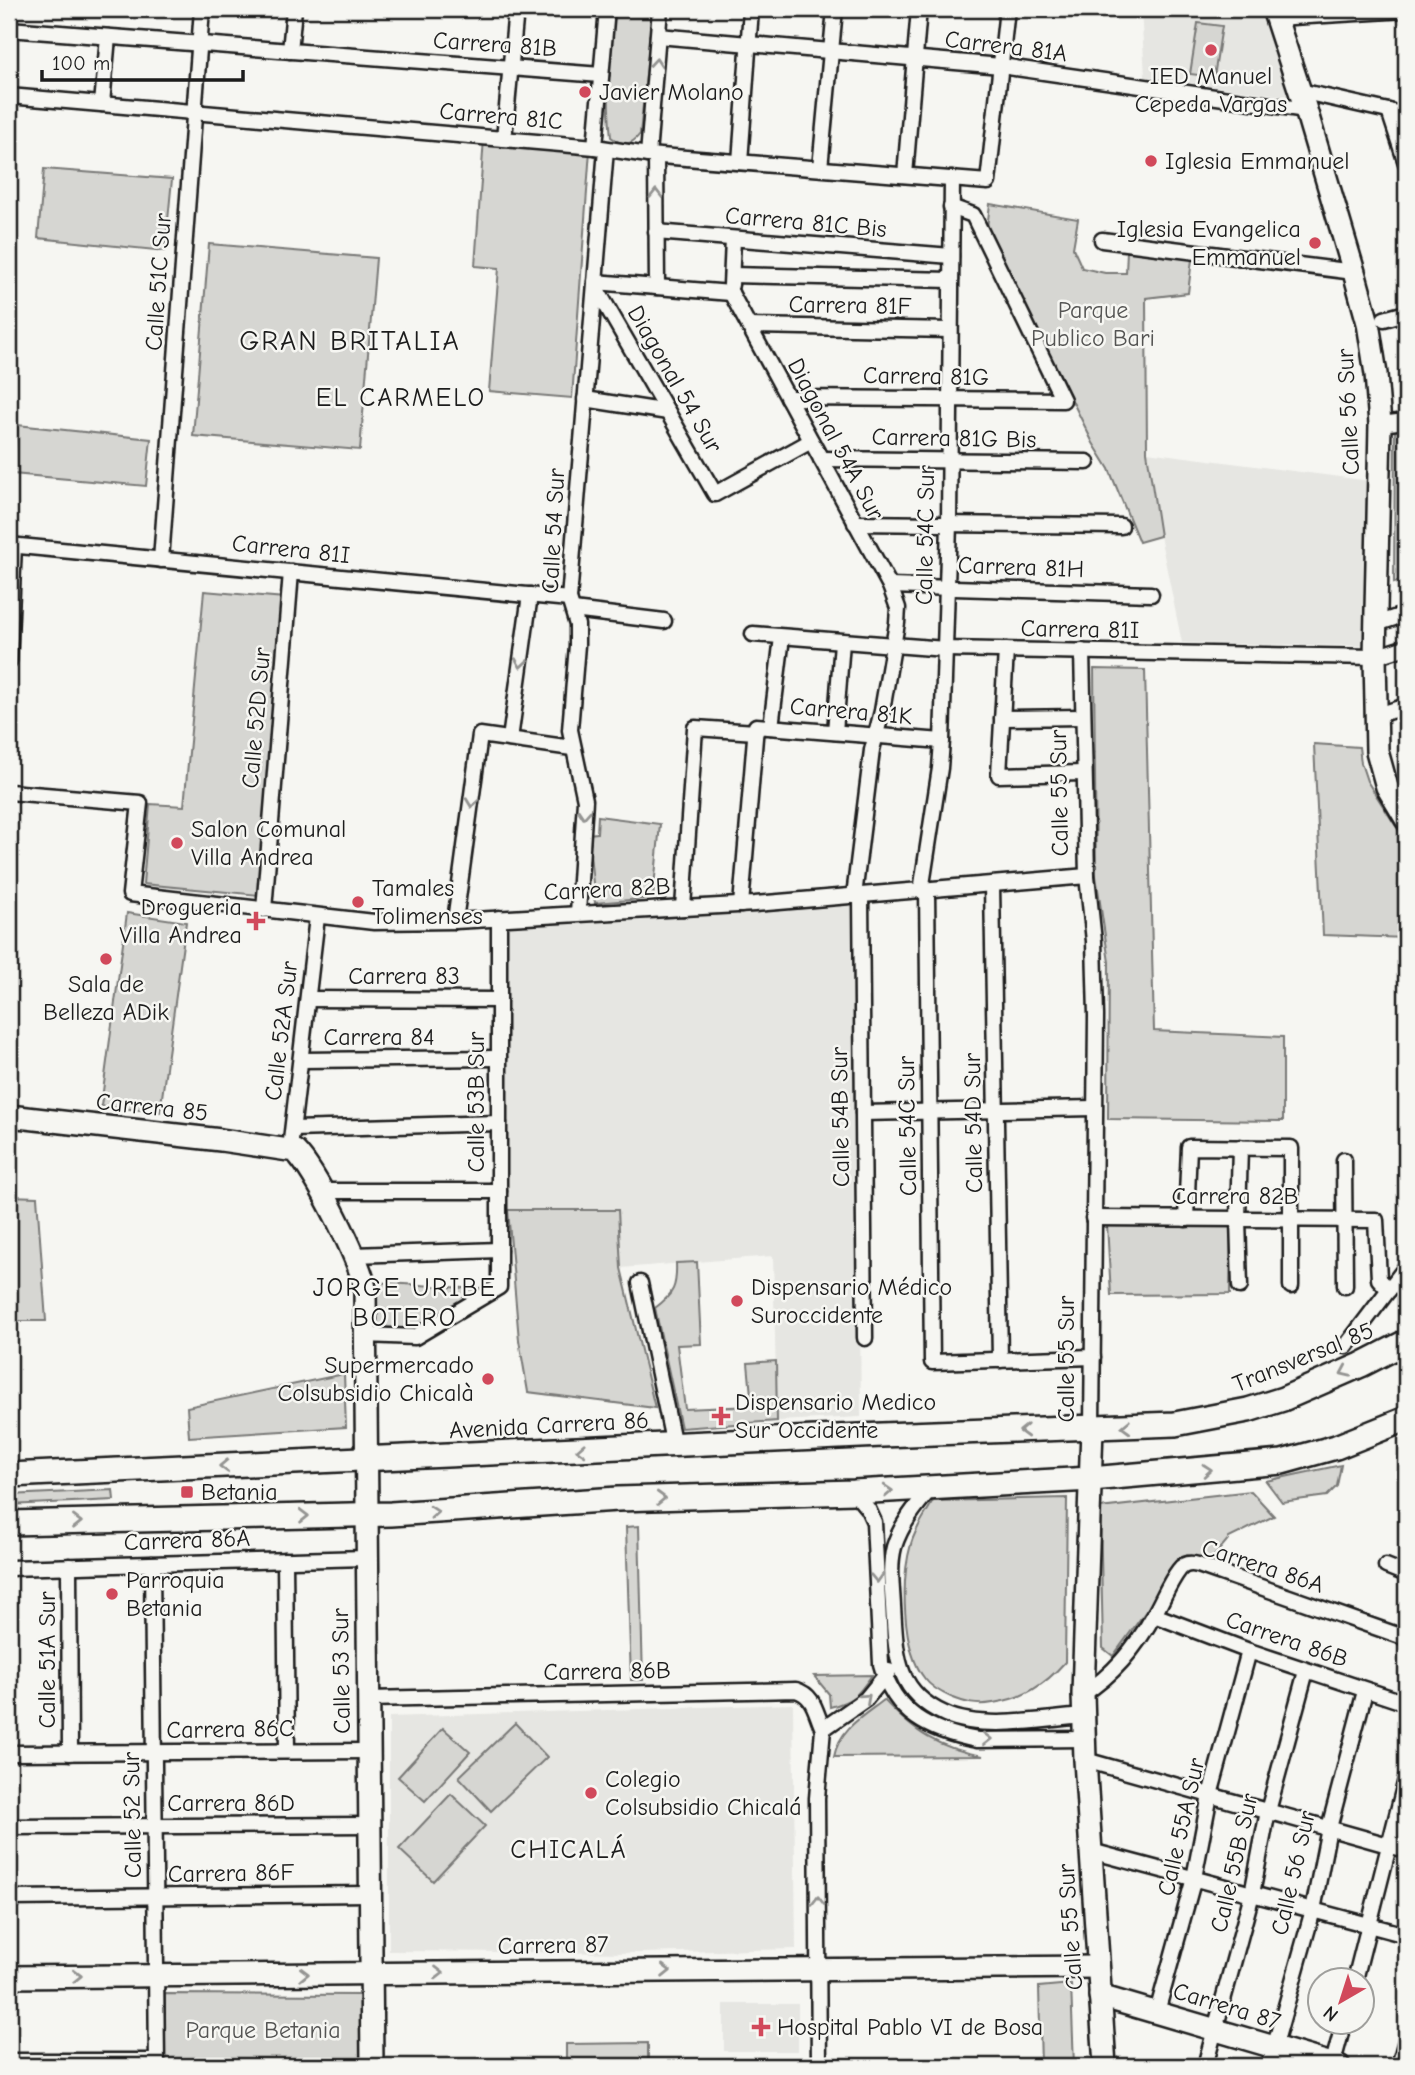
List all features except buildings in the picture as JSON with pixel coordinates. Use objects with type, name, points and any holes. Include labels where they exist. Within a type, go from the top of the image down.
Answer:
[{"type":"main road","name":"Transversal 85","points":[[1092,1428],[1175,1424],[1248,1410],[1318,1385],[1406,1342]]},
{"type":"main road","points":[[9,1523],[366,1514],[618,1499],[854,1492],[1091,1479],[1282,1462],[1336,1447],[1406,1419]]},
{"type":"main road","name":"Avenida Carrera 86","points":[[9,1475],[882,1435],[1092,1428]]},
{"type":"street","name":"Calle 51C Sur","points":[[161,560],[202,9]]},
{"type":"street","points":[[290,51],[294,9]]},
{"type":"street","points":[[504,139],[516,9]]},
{"type":"street","name":"Calle 54 Sur","points":[[578,913],[585,800],[583,782],[572,748],[570,720],[577,625],[571,605],[595,284],[601,75],[607,9]]},
{"type":"street","points":[[657,287],[652,155],[660,9]]},
{"type":"street","points":[[740,162],[751,9]]},
{"type":"street","points":[[820,168],[835,9]]},
{"type":"street","points":[[905,175],[919,9]]},
{"type":"street","points":[[1001,66],[1007,9]]},
{"type":"street","points":[[1275,13],[1406,10]]},
{"type":"street","name":"Calle 56 Sur","points":[[1275,13],[1368,323],[1380,424],[1376,716],[1381,771],[1406,819]]},
{"type":"street","name":"Carrera 81B","points":[[9,29],[601,75]]},
{"type":"street","name":"Carrera 81A","points":[[658,36],[1001,66],[1303,100],[1406,115]]},
{"type":"street","points":[[102,104],[108,37]]},
{"type":"street","name":"Carrera 81C","points":[[9,96],[504,139],[652,155],[988,182],[1001,66]]},
{"type":"street","points":[[1390,111],[1406,163]]},
{"type":"street","name":"Calle 54C Sur","points":[[952,179],[949,524],[942,741],[924,890],[932,1362],[1000,1360]]},
{"type":"street","name":"Carrera 81G","points":[[788,398],[1063,400],[973,215],[951,207]]},
{"type":"street","name":"Carrera 81C Bis","points":[[656,233],[951,256]]},
{"type":"street","points":[[595,284],[731,293],[733,239]]},
{"type":"street","points":[[1102,240],[1354,272]]},
{"type":"street","points":[[732,275],[951,280]]},
{"type":"street","name":"Diagonal 54 Sur","points":[[595,284],[715,494],[811,442]]},
{"type":"street","name":"Diagonal 54A Sur","points":[[731,293],[890,586],[898,608]]},
{"type":"street","points":[[1384,319],[1406,313]]},
{"type":"street","name":"Carrera 81F","points":[[749,326],[950,330]]},
{"type":"street","points":[[585,399],[668,412]]},
{"type":"street","points":[[1380,424],[1406,421]]},
{"type":"street","name":"Carrera 81G Bis","points":[[821,459],[1087,462]]},
{"type":"street","points":[[855,523],[1121,526]]},
{"type":"street","points":[[9,661],[11,545]]},
{"type":"street","name":"Carrera 81I","points":[[11,545],[530,595],[664,621]]},
{"type":"street","name":"Calle 52D Sur","points":[[264,910],[291,572]]},
{"type":"street","name":"Carrera 81H","points":[[890,586],[1151,594]]},
{"type":"street","points":[[510,739],[530,595]]},
{"type":"street","name":"Calle 54B Sur","points":[[865,1338],[857,896],[876,736],[894,646],[898,608]]},
{"type":"street","points":[[1376,624],[1406,614]]},
{"type":"street","name":"Carrera 81I","points":[[752,634],[945,649],[1375,657],[1406,647]]},
{"type":"street","points":[[741,905],[761,728],[782,637]]},
{"type":"street","points":[[835,732],[842,642]]},
{"type":"street","points":[[1006,650],[999,775],[1084,773]]},
{"type":"street","name":"Calle 55 Sur","points":[[1082,651],[1087,876],[1094,941],[1092,1428],[1083,1694],[1105,2066]]},
{"type":"street","points":[[1376,716],[1406,706]]},
{"type":"street","points":[[1002,718],[1083,717]]},
{"type":"street","name":"Carrera 81K","points":[[683,908],[695,728],[761,728],[942,741]]},
{"type":"street","points":[[455,921],[480,735],[572,748]]},
{"type":"street","name":"Carrera 82B","points":[[9,792],[140,803],[130,894],[374,922],[455,921],[741,905],[1087,876]]},
{"type":"street","name":"Calle 54D Sur","points":[[992,885],[1000,1360]]},
{"type":"street","name":"Calle 52A Sur","points":[[292,1139],[317,917]]},
{"type":"street","name":"Calle 53B Sur","points":[[365,1335],[415,1337],[499,1287],[499,918]]},
{"type":"street","name":"Carrera 83","points":[[308,999],[499,1000]]},
{"type":"street","name":"Carrera 84","points":[[301,1060],[499,1058]]},
{"type":"street","points":[[863,1113],[1094,1108]]},
{"type":"street","name":"Carrera 85","points":[[9,1116],[292,1139],[499,1123]]},
{"type":"street","name":"Calle 53 Sur","points":[[292,1139],[354,1255],[365,1288],[372,2066]]},
{"type":"street","points":[[1186,1219],[1189,1147],[1291,1148],[1291,1286]]},
{"type":"street","points":[[1240,1147],[1240,1286]]},
{"type":"street","points":[[1344,1160],[1345,1286]]},
{"type":"street","points":[[321,1191],[499,1191]]},
{"type":"street","name":"Carrera 82B","points":[[1093,1218],[1377,1220],[1379,1279],[1389,1290]]},
{"type":"street","points":[[354,1255],[499,1250]]},
{"type":"street","points":[[1346,1346],[1406,1267]]},
{"type":"street","points":[[640,1283],[674,1446]]},
{"type":"street","points":[[1000,1360],[1093,1357]]},
{"type":"street","points":[[931,1488],[909,1516],[892,1559],[896,1655],[908,1684],[923,1700],[944,1714],[968,1721],[997,1722],[1084,1716]]},
{"type":"street","points":[[854,1492],[869,1509],[874,1522],[880,1654],[885,1678],[897,1700],[910,1714],[942,1732],[977,1740],[1085,1749],[1210,1795],[1406,1850]]},
{"type":"street","name":"Carrera 86A","points":[[9,1568],[366,1558]]},
{"type":"street","points":[[285,1560],[287,1751]]},
{"type":"street","name":"Carrera 86A","points":[[1083,1694],[1103,1682],[1126,1657],[1179,1570],[1192,1563],[1406,1638]]},
{"type":"street","name":"Calle 52 Sur","points":[[152,1564],[157,2063]]},
{"type":"street","name":"Calle 51A Sur","points":[[69,1566],[70,1753]]},
{"type":"street","points":[[1386,1566],[1406,1574]]},
{"type":"street","name":"Carrera 86B","points":[[1154,1615],[1306,1671],[1406,1703]]},
{"type":"street","name":"Calle 55A Sur","points":[[1157,2012],[1194,1878],[1210,1795],[1249,1651]]},
{"type":"street","points":[[819,2066],[817,1798],[823,1729],[866,1699],[885,1678],[896,1655]]},
{"type":"street","name":"Calle 55B Sur","points":[[1205,2066],[1252,1894],[1268,1811],[1306,1671]]},
{"type":"street","name":"Carrera 86B","points":[[368,1699],[796,1690],[811,1698],[823,1729]]},
{"type":"street","name":"Calle 56 Sur","points":[[1272,2057],[1313,1910],[1329,1828],[1365,1690]]},
{"type":"street","name":"Carrera 86C","points":[[9,1753],[369,1751]]},
{"type":"street","points":[[1359,1966],[1406,1779]]},
{"type":"street","name":"Carrera 86D","points":[[9,1827],[369,1825]]},
{"type":"street","points":[[1091,1851],[1406,1935]]},
{"type":"street","name":"Carrera 86F","points":[[9,1898],[370,1894]]},
{"type":"street","name":"Carrera 87","points":[[9,1976],[1098,1967]]},
{"type":"street","name":"Carrera 87","points":[[1100,1996],[1216,2030],[1272,2057],[1335,2066]]},
{"type":"street","points":[[1335,2066],[1341,2036]]},
{"type":"street","points":[[1399,2066],[1406,2040]]},
{"type":"street","points":[[9,2061],[157,2063]]},
{"type":"shaded area","name":"IED Manuel Cepeda Vargas","points":[[1141,9],[1266,9],[1290,97],[1145,77]]},
{"type":"shaded area","points":[[1147,452],[1371,481],[1362,646],[1182,643],[1160,536]]},
{"type":"shaded area","points":[[856,905],[861,1417],[777,1421],[773,1256],[621,1268],[618,1211],[508,1210],[507,925]]},
{"type":"shaded area","name":"Colegio Colsubsidio Chicalá","points":[[793,1704],[796,1949],[642,1953],[389,1951],[389,1717]]},
{"type":"shaded area","name":"Hospital Pablo VI de Bosa","points":[[724,2004],[798,2004],[798,2051],[724,2051]]},
{"type":"green space","points":[[614,9],[653,9],[640,134],[627,143],[611,137],[609,89]]},
{"type":"green space","points":[[1198,23],[1222,26],[1214,77],[1190,74]]},
{"type":"green space","points":[[484,138],[590,150],[572,398],[489,391],[499,268],[475,266]]},
{"type":"green space","points":[[44,169],[172,179],[165,251],[38,238]]},
{"type":"green space","name":"Parque Publico Bari","points":[[990,204],[1078,219],[1073,248],[1082,268],[1105,273],[1126,273],[1127,250],[1192,259],[1188,293],[1146,298],[1147,452],[1160,536],[1139,542],[1109,469],[1093,443],[987,228]]},
{"type":"green space","points":[[209,244],[376,258],[360,450],[193,436]]},
{"type":"green space","points":[[17,425],[151,439],[146,486],[13,474]]},
{"type":"green space","points":[[1406,428],[1406,579],[1394,583],[1395,429]]},
{"type":"green space","points":[[204,591],[285,598],[259,895],[143,884],[150,804],[184,806]]},
{"type":"green space","points":[[1094,669],[1145,670],[1154,1031],[1283,1037],[1283,1121],[1108,1119],[1109,962],[1096,876]]},
{"type":"green space","points":[[1314,744],[1359,747],[1367,781],[1406,842],[1406,938],[1323,935]]},
{"type":"green space","points":[[598,816],[660,824],[653,898],[595,903],[588,834],[597,833]]},
{"type":"green space","points":[[127,913],[186,922],[160,1112],[101,1106]]},
{"type":"green space","points":[[9,1196],[37,1197],[46,1321],[9,1321]]},
{"type":"green space","points":[[508,1210],[618,1210],[621,1268],[655,1408],[528,1392],[519,1340]]},
{"type":"green space","points":[[1107,1224],[1231,1224],[1230,1294],[1111,1295]]},
{"type":"green space","points":[[697,1262],[701,1344],[677,1345],[685,1409],[752,1406],[748,1363],[776,1361],[777,1421],[681,1428],[655,1308],[673,1289],[676,1263]]},
{"type":"green space","points":[[373,1282],[480,1289],[420,1326],[403,1332],[374,1330]]},
{"type":"green space","points":[[344,1374],[346,1427],[189,1437],[187,1407]]},
{"type":"green space","points":[[1341,1465],[1337,1486],[1327,1496],[1282,1502],[1266,1481]]},
{"type":"green space","points":[[113,1490],[114,1500],[9,1505],[9,1495]]},
{"type":"green space","points":[[1251,1491],[1274,1516],[1229,1538],[1211,1560],[1187,1555],[1113,1656],[1103,1648],[1100,1508]]},
{"type":"green space","points":[[1067,1498],[1065,1662],[1050,1678],[1033,1690],[1004,1701],[971,1703],[940,1692],[925,1679],[917,1666],[911,1650],[905,1613],[906,1576],[911,1544],[933,1501]]},
{"type":"green space","points":[[639,1526],[643,1680],[631,1680],[626,1527]]},
{"type":"green space","points":[[872,1675],[855,1696],[830,1707],[829,1694],[814,1676]]},
{"type":"green space","points":[[884,1700],[906,1722],[928,1737],[953,1749],[983,1756],[834,1757],[846,1731]]},
{"type":"green space","points":[[515,1723],[547,1757],[491,1811],[459,1777]]},
{"type":"green space","points":[[443,1728],[470,1752],[425,1801],[398,1777]]},
{"type":"green space","points":[[451,1794],[485,1826],[433,1881],[399,1849]]},
{"type":"green space","points":[[1071,1984],[1074,2066],[1041,2066],[1039,1987]]},
{"type":"green space","name":"Parque Betania","points":[[165,1994],[361,1995],[361,2066],[165,2066]]},
{"type":"green space","points":[[648,2043],[648,2066],[566,2066],[566,2044]]},
{"type":"place","name":"IED Manuel Cepeda Vargas","points":[[1211,50]]},
{"type":"place","name":"Javier Molano","points":[[585,92]]},
{"type":"place","name":"Iglesia Emmanuel","points":[[1151,161]]},
{"type":"place","name":"Iglesia Evangelica Emmanuel","points":[[1315,243]]},
{"type":"place","name":"Salon Comunal Villa Andrea","points":[[177,843]]},
{"type":"place","name":"Tamales Tolimenses","points":[[358,902]]},
{"type":"place","name":"Drogueria Villa Andrea","points":[[256,921]]},
{"type":"place","name":"Sala de Belleza ADik","points":[[106,959]]},
{"type":"place","name":"Dispensario Médico Suroccidente","points":[[737,1301]]},
{"type":"place","name":"Supermercado Colsubsidio Chicalà","points":[[488,1379]]},
{"type":"place","name":"Dispensario Medico Sur Occidente","points":[[721,1416]]},
{"type":"place","name":"Betania","points":[[187,1492]]},
{"type":"place","name":"Parroquia Betania","points":[[112,1594]]},
{"type":"place","name":"Colegio Colsubsidio Chicalá","points":[[591,1793]]},
{"type":"place","name":"Hospital Pablo VI de Bosa","points":[[761,2027]]},
{"type":"district","name":"GRAN BRITALIA","points":[[350,340]]},
{"type":"district","name":"EL CARMELO","points":[[401,397]]},
{"type":"district","name":"JORGE URIBE BOTERO","points":[[405,1302]]},
{"type":"district","name":"CHICALÁ","points":[[569,1849]]}]
